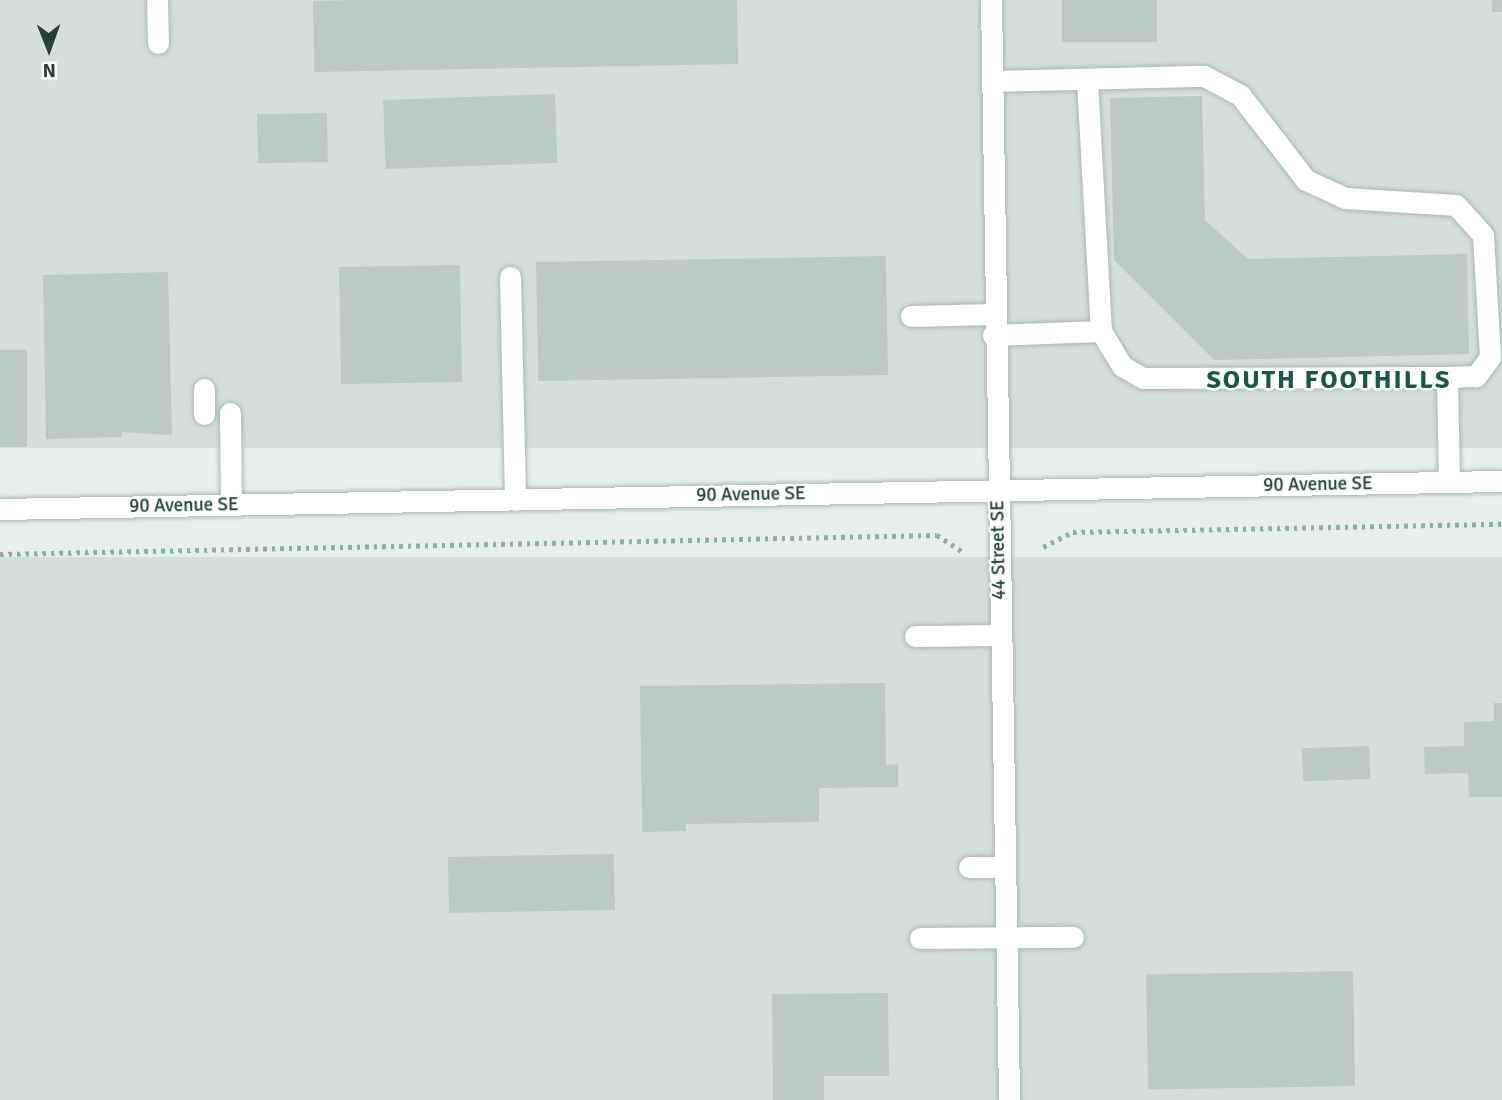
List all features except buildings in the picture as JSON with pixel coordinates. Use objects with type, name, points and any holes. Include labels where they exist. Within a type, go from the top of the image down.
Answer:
[{"type":"street","points":[[157,0],[158,43]]},
{"type":"street","name":"44 Street SE","points":[[991,0],[993,325],[1009,1100]]},
{"type":"street","points":[[992,81],[1087,81],[1204,76],[1240,95],[1307,180],[1346,198],[1456,205],[1483,235],[1490,357],[1476,376],[1447,377],[1143,378],[1122,366],[1101,331],[1087,81]]},
{"type":"street","points":[[510,276],[514,500]]},
{"type":"street","points":[[911,316],[993,325],[1101,331]]},
{"type":"street","points":[[1447,377],[1449,482]]},
{"type":"street","points":[[204,389],[204,414]]},
{"type":"street","points":[[230,413],[231,505]]},
{"type":"street","name":"90 Avenue SE","points":[[0,509],[1502,481]]},
{"type":"street","points":[[915,636],[1001,635]]},
{"type":"street","points":[[969,867],[1005,867]]},
{"type":"street","points":[[920,938],[1073,937]]},
{"type":"path","points":[[1042,547],[1073,532],[1502,524]]},
{"type":"path","points":[[0,554],[937,535],[962,551]]},
{"type":"shaded area","points":[[0,0],[1502,0],[1502,448],[0,448]]},
{"type":"shaded area","points":[[0,557],[1502,557],[1502,1100],[0,1100]]},
{"type":"district","name":"SOUTH FOOTHILLS","points":[[1329,381]]}]
